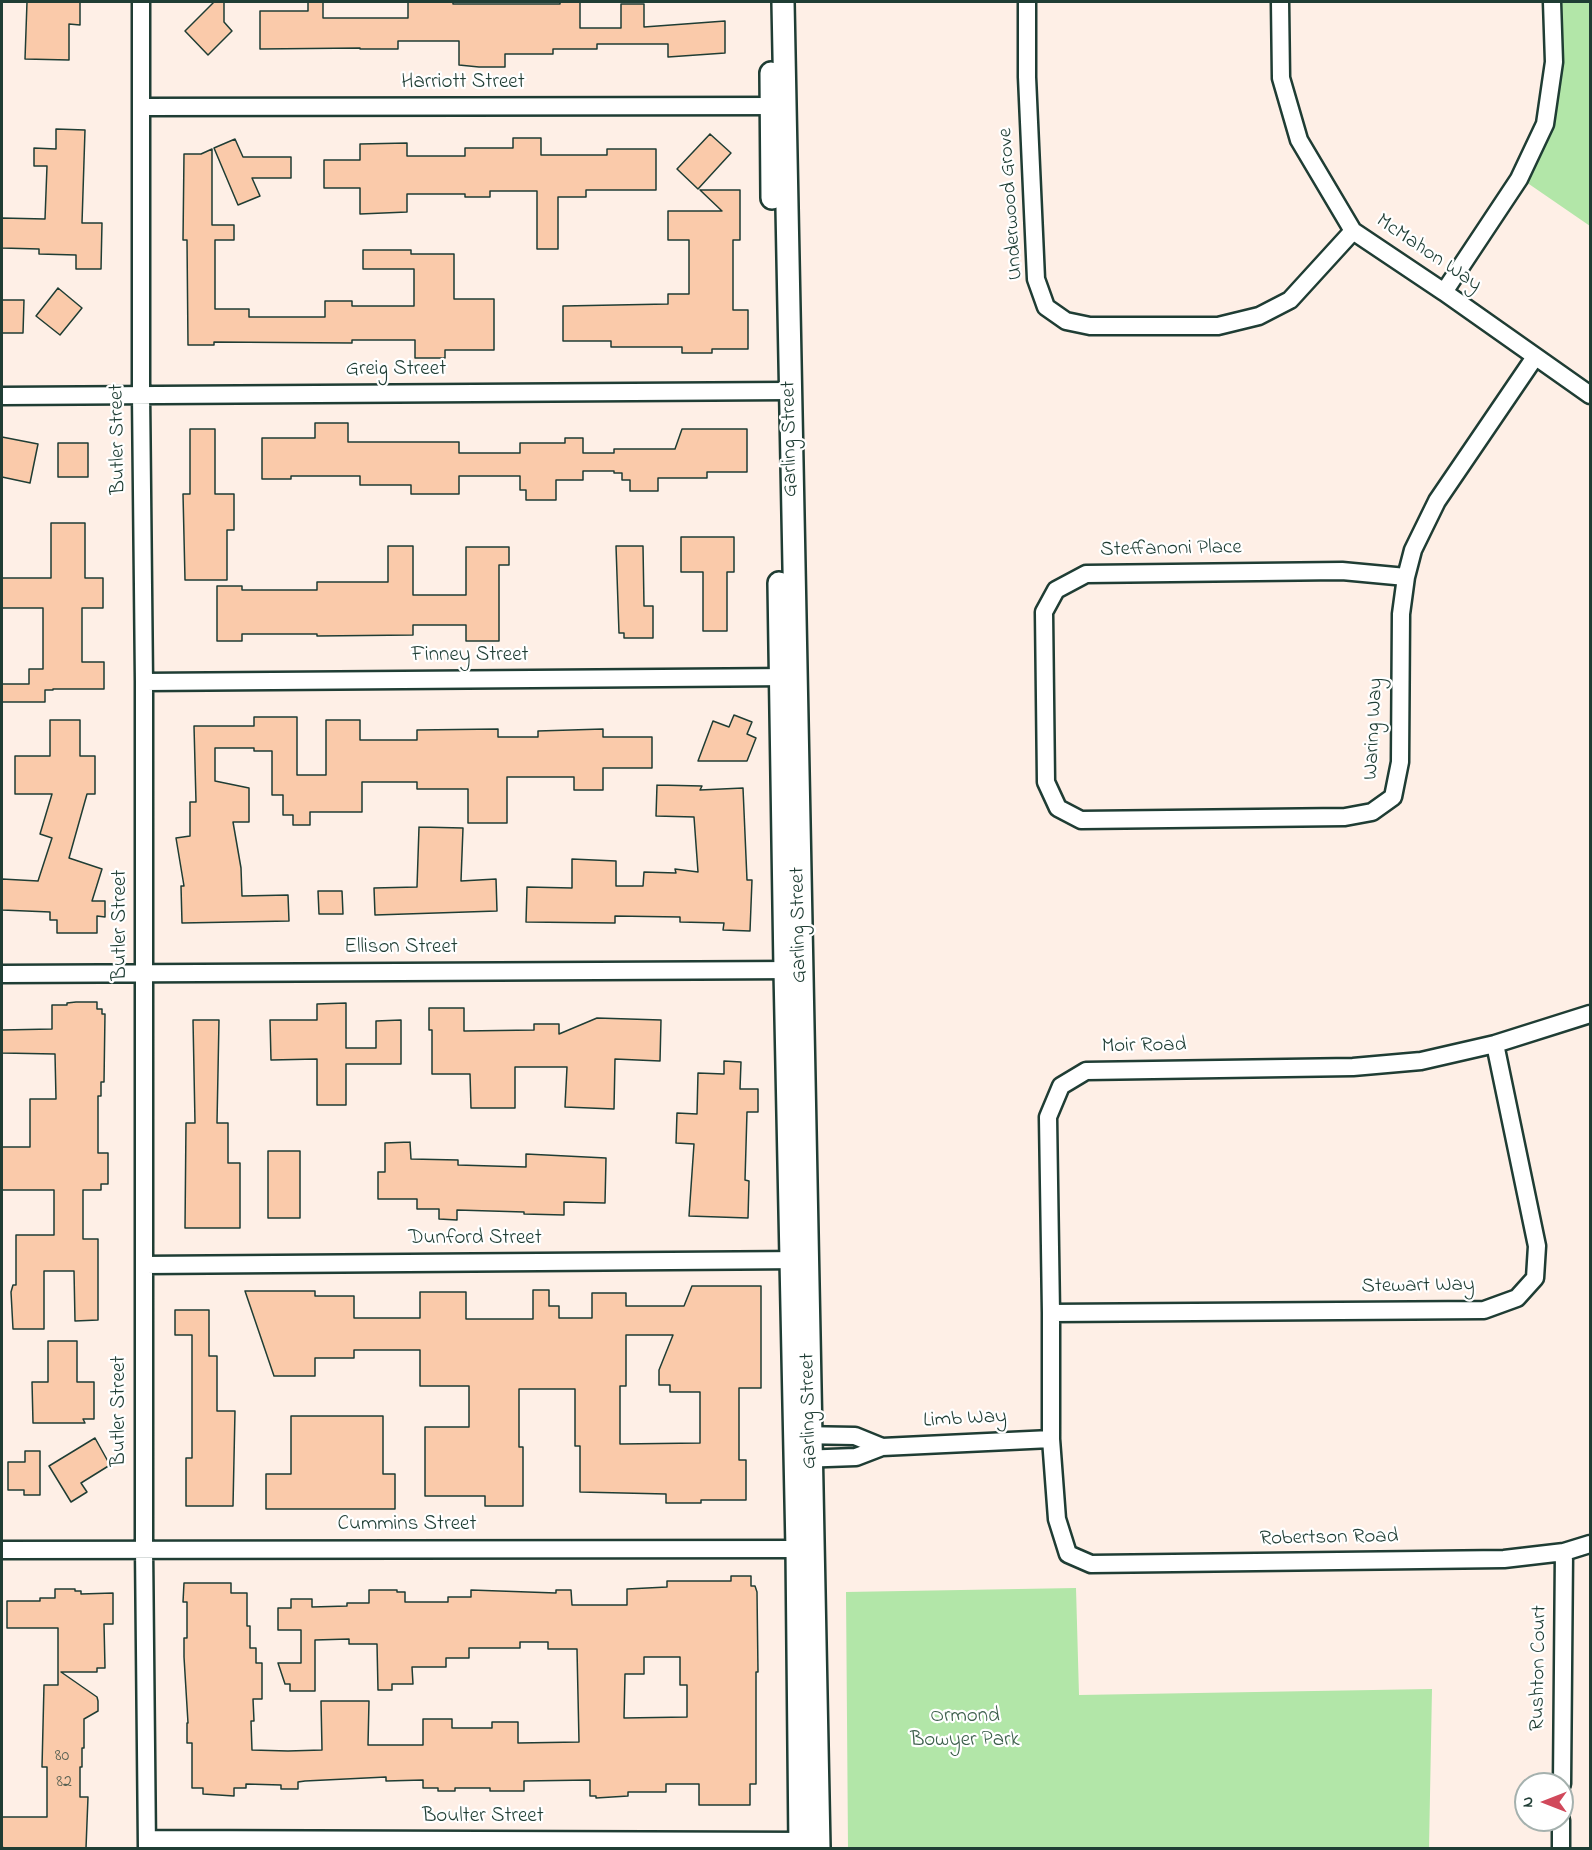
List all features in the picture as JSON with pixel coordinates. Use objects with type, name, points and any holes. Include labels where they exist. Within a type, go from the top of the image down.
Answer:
[{"type":"street","name":"Butler Street","points":[[141,2],[145,973],[144,1548],[147,1844]]},
{"type":"street","name":"Garling Street","points":[[770,2],[777,106],[809,1845]]},
{"type":"street","name":"Garling Street","points":[[777,106],[783,2]]},
{"type":"street","name":"Underwood Grove","points":[[1027,2],[1027,77],[1036,279],[1046,307],[1066,321],[1090,326],[1218,326],[1259,316],[1290,300],[1353,231]]},
{"type":"street","name":"McMahon Way","points":[[1280,2],[1281,78],[1299,140],[1353,231],[1590,395]]},
{"type":"street","points":[[1444,292],[1519,179],[1545,124],[1554,62],[1552,2]]},
{"type":"street","name":"Harriott Street","points":[[142,107],[777,106]]},
{"type":"street","name":"Waring Way","points":[[1058,808],[1082,820],[1345,817],[1372,812],[1393,797],[1400,762],[1401,614],[1406,577],[1413,550],[1437,501],[1535,357]]},
{"type":"street","name":"Greig Street","points":[[2,396],[783,391]]},
{"type":"street","name":"Steffanoni Place","points":[[1058,808],[1046,782],[1044,612],[1056,590],[1086,574],[1342,571],[1406,577]]},
{"type":"street","name":"Finney Street","points":[[144,682],[788,677]]},
{"type":"street","name":"Ellison Street","points":[[2,974],[793,970]]},
{"type":"street","name":"Moir Road","points":[[1068,1554],[1057,1519],[1051,1439],[1052,1314],[1048,1117],[1061,1086],[1086,1071],[1353,1066],[1421,1061],[1495,1044],[1590,1014]]},
{"type":"street","name":"Stewart Way","points":[[1052,1314],[1484,1310],[1516,1298],[1535,1278],[1537,1246],[1495,1044]]},
{"type":"street","name":"Dunford Street","points":[[144,1265],[798,1260]]},
{"type":"street","name":"Limb Way","points":[[803,1435],[855,1436],[882,1447]]},
{"type":"street","name":"Limb Way","points":[[803,1459],[856,1457],[882,1447],[1051,1439]]},
{"type":"street","name":"Robertson Road","points":[[1068,1554],[1091,1564],[1504,1559],[1564,1552],[1590,1544]]},
{"type":"street","name":"Cummins Street","points":[[2,1550],[144,1548],[805,1549]]},
{"type":"street","name":"Rushton Court","points":[[1562,1772],[1564,1552]]},
{"type":"street","points":[[1561,1832],[1561,1848]]},
{"type":"street","name":"Boulter Street","points":[[147,1844],[809,1845]]},
{"type":"green space","points":[[1558,2],[1590,2],[1590,226],[1526,182],[1556,115]]},
{"type":"green space","name":"Ormond Bowyer Park","points":[[1076,1588],[1079,1695],[1432,1689],[1429,1848],[848,1848],[846,1592]]},
{"type":"building","points":[[27,2],[80,2],[80,25],[69,24],[69,60],[25,59]]},
{"type":"building","points":[[214,2],[224,2],[224,22],[232,31],[208,55],[185,31]]},
{"type":"building","points":[[308,2],[323,2],[323,18],[408,18],[408,2],[560,4],[560,2],[580,2],[580,28],[621,28],[621,4],[644,4],[644,27],[725,21],[725,53],[668,57],[668,44],[597,44],[597,49],[553,49],[553,54],[505,54],[505,67],[479,67],[459,65],[459,41],[398,41],[398,49],[260,49],[260,11],[308,11]]},
{"type":"building","points":[[56,129],[85,130],[82,223],[102,223],[101,269],[76,269],[76,255],[39,254],[39,249],[2,248],[2,218],[45,219],[47,166],[34,166],[34,148],[56,149]]},
{"type":"building","points":[[710,134],[731,153],[698,189],[677,169]]},
{"type":"building","points":[[513,138],[541,138],[541,155],[607,155],[607,149],[656,149],[656,190],[586,190],[586,197],[558,197],[558,249],[537,249],[537,191],[490,191],[490,197],[465,197],[465,194],[407,194],[407,212],[360,214],[360,188],[324,188],[324,160],[360,160],[360,144],[407,143],[407,156],[465,156],[465,148],[513,148]]},
{"type":"building","points":[[235,139],[243,157],[291,157],[291,178],[252,178],[260,196],[238,205],[214,148]]},
{"type":"building","points":[[212,149],[212,225],[234,225],[234,240],[215,240],[215,309],[249,309],[249,317],[325,317],[325,301],[352,301],[352,306],[414,306],[414,269],[363,269],[363,250],[411,250],[411,254],[454,254],[454,299],[494,299],[494,350],[445,350],[445,358],[415,358],[415,340],[352,340],[352,343],[214,342],[214,345],[188,345],[187,240],[183,240],[184,154],[201,154]]},
{"type":"building","points":[[700,190],[740,190],[740,240],[733,240],[733,310],[748,310],[748,349],[712,349],[712,353],[682,353],[682,347],[611,347],[611,341],[563,341],[563,306],[668,304],[668,294],[689,294],[689,240],[668,240],[668,211],[722,211]]},
{"type":"building","points":[[58,288],[82,308],[60,335],[36,316]]},
{"type":"building","points":[[2,300],[24,300],[23,333],[2,333]]},
{"type":"building","points":[[315,423],[348,423],[348,442],[459,442],[459,453],[520,453],[520,443],[565,443],[565,438],[583,438],[583,453],[614,453],[614,449],[675,449],[682,429],[747,429],[747,472],[707,472],[707,478],[658,478],[658,491],[630,491],[630,480],[622,480],[622,473],[583,471],[583,480],[556,480],[556,500],[526,500],[526,490],[520,490],[520,476],[459,476],[459,494],[411,494],[411,485],[360,485],[360,476],[291,476],[291,479],[262,479],[262,438],[315,438]]},
{"type":"building","points":[[190,429],[215,429],[215,494],[234,494],[234,530],[227,530],[227,580],[185,580],[183,494],[190,494]]},
{"type":"building","points":[[2,437],[38,444],[30,483],[2,477]]},
{"type":"building","points":[[58,443],[88,443],[88,477],[58,477]]},
{"type":"building","points":[[51,523],[85,523],[85,578],[103,578],[103,608],[82,608],[82,662],[104,662],[104,689],[45,690],[45,702],[2,702],[2,684],[29,684],[29,669],[43,669],[43,608],[2,608],[2,578],[51,578]]},
{"type":"building","points":[[681,537],[734,537],[734,572],[727,572],[727,631],[703,631],[703,572],[681,572]]},
{"type":"building","points":[[388,546],[413,546],[413,595],[466,595],[466,547],[509,547],[509,565],[499,565],[499,641],[466,641],[466,625],[413,625],[413,635],[242,634],[242,641],[217,641],[217,586],[242,586],[242,590],[317,590],[317,582],[388,582]]},
{"type":"building","points":[[616,546],[643,546],[644,606],[653,606],[653,638],[624,638],[624,633],[619,633]]},
{"type":"building","points":[[734,715],[752,722],[747,734],[756,738],[747,761],[698,761],[713,721],[729,727]]},
{"type":"building","points":[[254,717],[297,717],[297,775],[326,775],[326,720],[360,720],[360,740],[417,740],[417,730],[498,729],[498,737],[538,737],[538,731],[603,729],[603,737],[652,737],[652,768],[603,768],[603,790],[574,790],[574,777],[507,777],[507,823],[468,823],[468,789],[417,789],[417,782],[362,782],[362,812],[310,812],[310,825],[293,825],[293,815],[283,815],[283,795],[272,795],[272,751],[254,751],[254,748],[215,748],[215,781],[249,788],[249,822],[233,822],[241,868],[242,896],[288,895],[289,921],[182,923],[181,886],[184,886],[176,838],[190,836],[190,802],[196,802],[194,726],[254,726]]},
{"type":"building","points":[[50,720],[80,720],[80,756],[95,756],[95,794],[87,794],[69,858],[102,869],[92,901],[105,901],[105,917],[97,916],[97,933],[57,933],[57,920],[50,920],[50,912],[2,910],[2,879],[38,881],[52,838],[40,834],[52,794],[15,794],[15,756],[50,756]]},
{"type":"building","points":[[657,785],[702,786],[700,790],[743,788],[747,880],[752,880],[750,931],[723,930],[724,923],[680,922],[680,917],[615,916],[615,923],[526,922],[527,887],[572,888],[572,859],[616,861],[616,886],[643,886],[644,872],[676,873],[675,869],[698,872],[694,817],[656,816]]},
{"type":"building","points":[[419,827],[463,828],[461,881],[496,879],[497,911],[375,915],[374,888],[417,887]]},
{"type":"building","points":[[318,891],[342,891],[343,914],[319,914]]},
{"type":"building","points":[[97,1002],[97,1009],[102,1009],[102,1014],[105,1014],[104,1082],[101,1082],[101,1096],[98,1096],[98,1153],[108,1153],[108,1184],[101,1184],[101,1190],[83,1190],[83,1239],[98,1239],[98,1320],[75,1321],[74,1271],[44,1271],[44,1329],[13,1329],[11,1292],[13,1285],[16,1285],[16,1235],[54,1235],[54,1190],[2,1190],[2,1147],[30,1147],[30,1099],[56,1099],[55,1054],[2,1053],[2,1030],[52,1029],[52,1005],[67,1005],[67,1003]]},
{"type":"building","points":[[346,1003],[346,1048],[376,1048],[376,1021],[401,1020],[401,1064],[346,1064],[346,1105],[317,1105],[317,1059],[271,1060],[270,1020],[317,1020],[317,1004]]},
{"type":"building","points":[[429,1008],[464,1008],[464,1031],[534,1030],[534,1024],[559,1024],[559,1034],[597,1018],[661,1020],[660,1061],[615,1059],[614,1109],[565,1107],[567,1067],[515,1067],[515,1108],[471,1108],[470,1074],[432,1074],[432,1030],[429,1030]]},
{"type":"building","points":[[193,1020],[219,1020],[217,1123],[228,1123],[228,1163],[240,1163],[240,1228],[185,1228],[186,1123],[195,1123]]},
{"type":"building","points":[[724,1061],[741,1062],[740,1089],[758,1089],[758,1112],[747,1112],[745,1180],[749,1181],[748,1218],[689,1216],[694,1144],[676,1143],[677,1113],[697,1114],[698,1073],[724,1074]]},
{"type":"building","points":[[410,1142],[411,1159],[458,1160],[458,1165],[526,1167],[526,1154],[606,1158],[605,1203],[564,1202],[564,1215],[457,1210],[457,1220],[439,1219],[439,1209],[417,1209],[417,1199],[378,1199],[378,1172],[385,1172],[385,1143]]},
{"type":"building","points":[[268,1151],[300,1151],[300,1218],[268,1218]]},
{"type":"building","points":[[692,1286],[761,1286],[761,1388],[739,1388],[739,1460],[746,1460],[746,1500],[666,1503],[666,1494],[580,1492],[580,1446],[575,1446],[575,1389],[519,1389],[519,1447],[523,1447],[523,1506],[485,1506],[485,1496],[425,1496],[425,1427],[469,1427],[469,1386],[420,1386],[420,1350],[354,1350],[354,1358],[315,1358],[315,1376],[274,1376],[245,1291],[315,1291],[315,1296],[354,1296],[354,1318],[420,1318],[420,1292],[466,1292],[466,1319],[533,1319],[533,1290],[549,1290],[549,1306],[559,1306],[559,1318],[592,1318],[592,1293],[626,1293],[626,1306],[684,1306]],"holes":[[[626,1335],[673,1335],[659,1370],[659,1385],[670,1385],[670,1392],[700,1392],[700,1443],[620,1444],[620,1386],[626,1386]]]},
{"type":"building","points":[[175,1310],[209,1310],[209,1356],[217,1356],[217,1411],[235,1411],[233,1506],[186,1506],[186,1458],[192,1458],[192,1335],[175,1335]]},
{"type":"building","points":[[48,1341],[77,1341],[77,1382],[94,1382],[94,1419],[83,1419],[85,1423],[33,1423],[32,1382],[48,1382]]},
{"type":"building","points":[[291,1416],[383,1416],[383,1474],[395,1474],[395,1509],[266,1509],[266,1474],[291,1474]]},
{"type":"building","points":[[95,1438],[110,1465],[81,1483],[87,1492],[71,1502],[49,1466]]},
{"type":"building","points":[[25,1451],[40,1451],[40,1495],[24,1495],[24,1490],[8,1490],[8,1462],[25,1462]]},
{"type":"building","points":[[731,1576],[751,1576],[751,1586],[755,1586],[757,1592],[756,1784],[750,1784],[750,1805],[699,1805],[699,1784],[666,1784],[666,1792],[628,1792],[628,1796],[596,1798],[596,1796],[590,1796],[590,1780],[524,1781],[524,1791],[455,1788],[455,1791],[438,1791],[438,1788],[423,1788],[423,1780],[386,1781],[386,1777],[305,1781],[298,1782],[298,1789],[281,1789],[281,1785],[246,1784],[246,1788],[234,1788],[234,1796],[203,1794],[203,1788],[192,1788],[192,1743],[187,1743],[184,1638],[187,1638],[187,1602],[183,1602],[184,1583],[231,1583],[231,1593],[247,1593],[250,1648],[256,1648],[256,1663],[262,1663],[262,1699],[253,1699],[252,1750],[288,1751],[322,1750],[321,1701],[369,1701],[368,1745],[423,1745],[423,1719],[452,1719],[452,1728],[492,1728],[492,1722],[518,1722],[518,1743],[579,1742],[577,1649],[548,1649],[548,1642],[520,1642],[520,1648],[469,1648],[469,1658],[446,1658],[446,1667],[412,1667],[413,1684],[392,1684],[392,1690],[378,1690],[377,1644],[349,1644],[349,1639],[315,1640],[315,1691],[290,1691],[290,1684],[285,1684],[278,1663],[301,1663],[301,1630],[278,1630],[278,1608],[291,1608],[291,1599],[312,1599],[312,1607],[347,1606],[347,1603],[369,1603],[369,1590],[405,1592],[405,1602],[448,1602],[448,1597],[471,1597],[471,1590],[556,1593],[556,1590],[571,1590],[572,1605],[627,1605],[627,1589],[667,1587],[667,1581],[731,1581]],"holes":[[[644,1657],[680,1657],[680,1685],[687,1685],[687,1717],[624,1718],[625,1674],[644,1674]]]},
{"type":"building","points":[[55,1589],[75,1589],[75,1591],[81,1591],[81,1594],[113,1593],[113,1624],[104,1624],[105,1668],[97,1668],[97,1672],[61,1672],[97,1697],[98,1701],[98,1711],[84,1719],[84,1748],[82,1748],[82,1767],[80,1767],[80,1797],[88,1797],[86,1848],[4,1848],[2,1847],[2,1817],[47,1817],[47,1767],[42,1767],[44,1685],[58,1685],[58,1628],[7,1628],[7,1601],[40,1601],[40,1598],[55,1598]]}]
